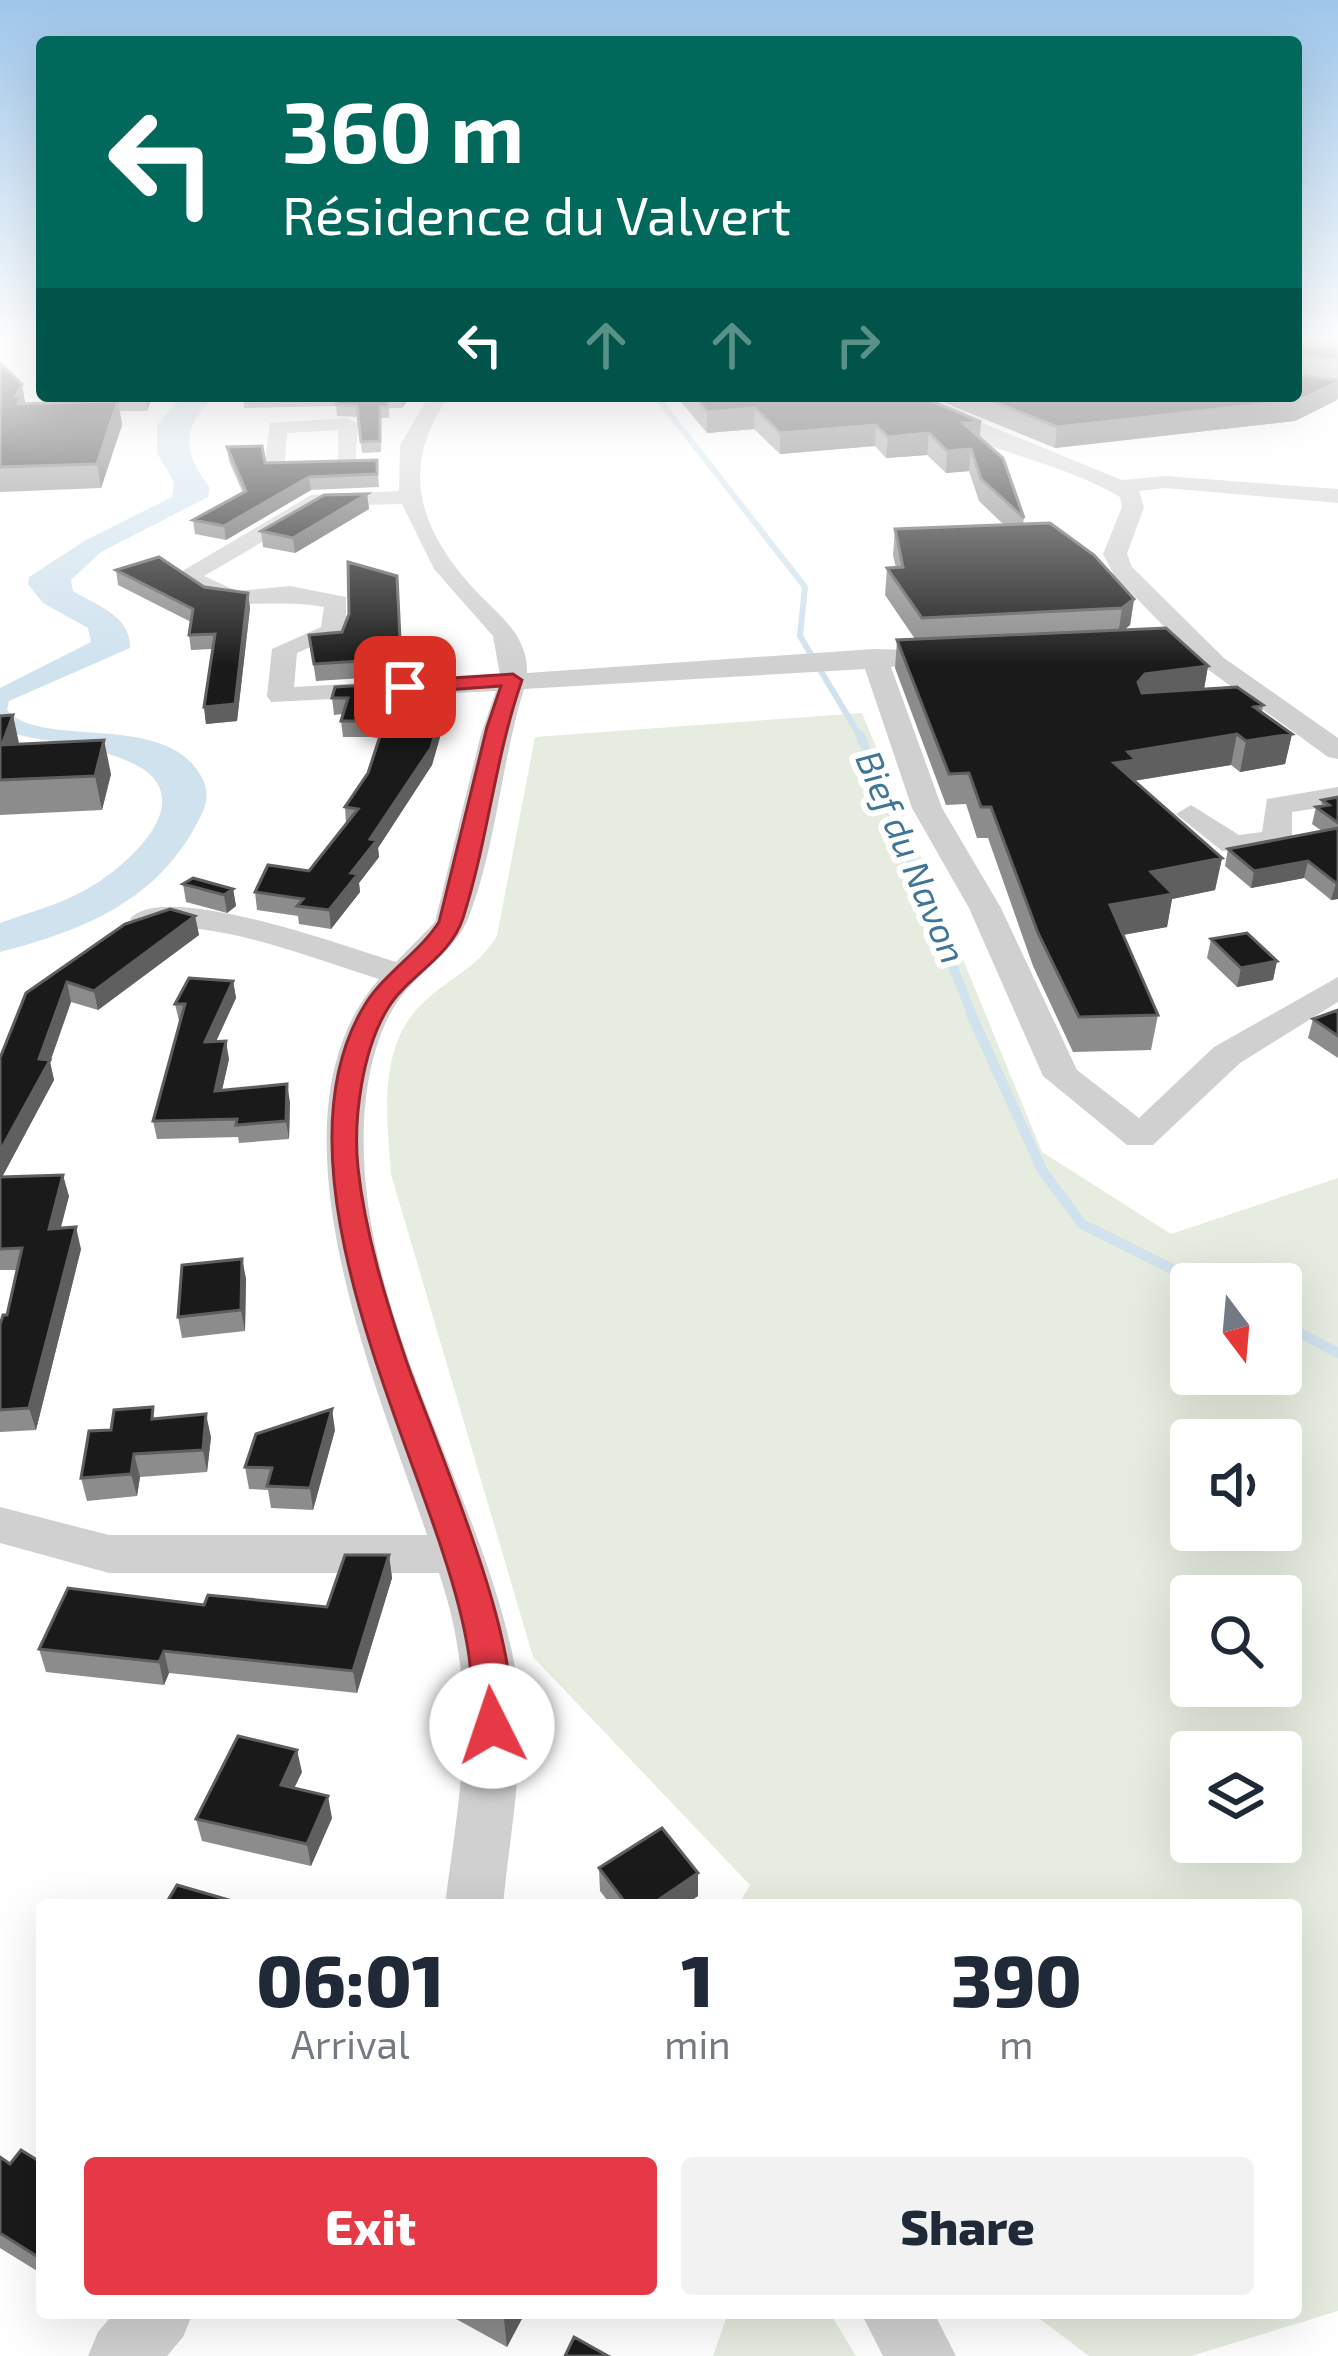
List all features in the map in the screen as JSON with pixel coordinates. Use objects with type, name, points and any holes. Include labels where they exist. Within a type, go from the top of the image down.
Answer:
[{"type":"street","points":[[285,649],[333,631],[337,602],[290,593],[234,598],[186,576],[383,470],[400,447]]},
{"type":"street","points":[[1020,447],[1130,494],[1133,507],[1115,554],[1121,569],[1193,643],[1338,751]]},
{"type":"street","points":[[383,470],[436,559],[502,630],[514,655],[513,680],[496,727],[451,922],[433,950],[402,975],[377,1005],[356,1057],[344,1166],[360,1252],[391,1360],[460,1554],[487,1655],[493,1753],[475,1899]]},
{"type":"street","points":[[1120,487],[1165,482],[1338,496]]},
{"type":"street","points":[[285,649],[271,639],[290,593]]},
{"type":"street","points":[[1102,649],[1193,643]]},
{"type":"street","points":[[285,649],[280,696],[966,655]]},
{"type":"street","points":[[874,657],[926,808],[985,908],[1061,1076],[1140,1137],[1227,1055],[1338,987]]},
{"type":"street","points":[[1220,706],[1267,700]]},
{"type":"street","points":[[1191,814],[1233,845],[1277,839],[1276,806],[1338,796]]},
{"type":"street","points":[[125,929],[172,913],[402,975]]},
{"type":"street","points":[[0,1526],[109,1554],[460,1554]]},
{"type":"street","points":[[122,2356],[154,2319]]},
{"type":"street","points":[[899,2319],[922,2356]]},
{"type":"shaded area","points":[[862,713],[1042,1152],[1171,1234],[1338,1178],[1338,2311],[1191,2356],[1089,2356],[1040,2319],[1302,2319],[1302,1899],[742,1899],[750,1885],[533,1657],[391,1174],[388,1084],[398,1041],[422,1004],[480,957],[497,936],[535,737]]},
{"type":"shaded area","points":[[726,2319],[834,2319],[856,2356],[713,2356]]},
{"type":"water","points":[[157,447],[190,447],[210,488],[208,497],[101,552],[71,580],[73,591],[119,620],[130,648],[9,701],[7,710],[23,722],[46,728],[160,743],[184,756],[201,776],[207,796],[204,808],[178,853],[136,894],[86,923],[0,952],[0,923],[66,899],[103,879],[137,850],[160,814],[162,796],[155,780],[136,765],[104,752],[0,730],[0,688],[91,642],[88,628],[43,603],[28,584],[29,577],[86,540],[172,497],[174,482]]},
{"type":"building","points":[[0,447],[103,447],[97,464],[0,467]]},
{"type":"building","points":[[227,447],[262,447],[265,463],[377,460],[377,474],[309,477],[224,526],[193,520],[246,491]]},
{"type":"building","points":[[943,447],[990,447],[1003,458],[1024,518],[981,479],[971,449],[947,451]]},
{"type":"building","points":[[367,494],[293,538],[261,531],[324,495]]},
{"type":"building","points":[[1050,523],[1094,555],[1134,599],[1122,608],[922,618],[887,568],[903,567],[895,529]]},
{"type":"building","points":[[159,557],[204,587],[248,593],[235,704],[204,707],[215,634],[189,635],[193,609],[116,570]]},
{"type":"building","points":[[348,562],[397,576],[400,639],[428,639],[425,657],[314,664],[309,635],[342,632],[349,614]]},
{"type":"building","points":[[1166,628],[1208,666],[1145,674],[1138,682],[1142,693],[1237,687],[1263,705],[1254,707],[1292,734],[1246,741],[1237,734],[1128,752],[1136,760],[1114,763],[1222,858],[1151,872],[1173,894],[1110,905],[1158,1015],[1079,1017],[1038,933],[991,807],[981,807],[969,773],[949,774],[897,640]]},
{"type":"building","points":[[420,682],[412,720],[439,720],[431,748],[370,839],[377,840],[351,873],[358,874],[329,910],[297,906],[303,899],[255,892],[268,865],[309,871],[358,809],[345,807],[368,773],[385,721],[341,721],[348,698],[332,698],[335,687]]},
{"type":"building","points":[[13,715],[2,745],[104,740],[95,776],[0,780],[0,716]]},
{"type":"building","points":[[1338,797],[1338,823],[1316,807],[1329,805],[1322,800]]},
{"type":"building","points":[[1338,828],[1336,883],[1308,861],[1254,871],[1228,849]]},
{"type":"building","points":[[193,878],[233,889],[224,895],[183,884]]},
{"type":"building","points":[[170,909],[195,916],[94,991],[67,982],[39,1059],[50,1060],[0,1151],[0,1058],[26,993],[125,924]]},
{"type":"building","points":[[1247,933],[1277,961],[1241,968],[1211,939]]},
{"type":"building","points":[[189,978],[233,981],[205,1042],[226,1041],[215,1091],[287,1084],[286,1121],[236,1125],[237,1119],[153,1121],[185,1004],[175,1004]]},
{"type":"building","points":[[1338,1010],[1338,1036],[1313,1019]]},
{"type":"building","points":[[63,1175],[49,1229],[76,1227],[29,1408],[0,1410],[0,1325],[7,1315],[22,1248],[0,1249],[0,1177]]},
{"type":"building","points":[[242,1259],[241,1310],[178,1317],[182,1265]]},
{"type":"building","points":[[153,1407],[152,1419],[206,1414],[203,1450],[134,1454],[131,1474],[81,1478],[89,1431],[111,1430],[114,1410]]},
{"type":"building","points":[[332,1409],[310,1488],[267,1486],[272,1468],[245,1467],[256,1434]]},
{"type":"building","points":[[345,1555],[389,1555],[353,1671],[164,1651],[159,1662],[39,1649],[68,1588],[204,1605],[208,1595],[327,1607]]},
{"type":"building","points":[[238,1736],[297,1750],[281,1785],[328,1796],[307,1844],[196,1819]]},
{"type":"building","points":[[662,1828],[698,1873],[660,1899],[622,1899],[599,1868]]},
{"type":"building","points":[[177,1885],[225,1899],[169,1899]]},
{"type":"building","points":[[21,2150],[36,2159],[36,2256],[0,2233],[0,2157],[10,2164]]},
{"type":"building","points":[[574,2337],[608,2356],[565,2356]]},
{"type":"waterway","name":"Bief du Navon","points":[[696,447],[805,587],[800,636],[861,738]]},
{"type":"waterway","name":"Bief du Navon","points":[[860,735],[973,1017]]},
{"type":"waterway","name":"Bief du Navon","points":[[971,1014],[1042,1170],[1082,1224],[1170,1268]]},
{"type":"waterway","name":"Bief du Navon","points":[[1302,1334],[1338,1353]]},
{"type":"route","points":[[405,687],[513,680],[496,727],[451,922],[433,950],[402,975],[377,1005],[356,1057],[344,1166],[360,1252],[391,1360],[460,1554],[487,1655],[492,1726]]}]
